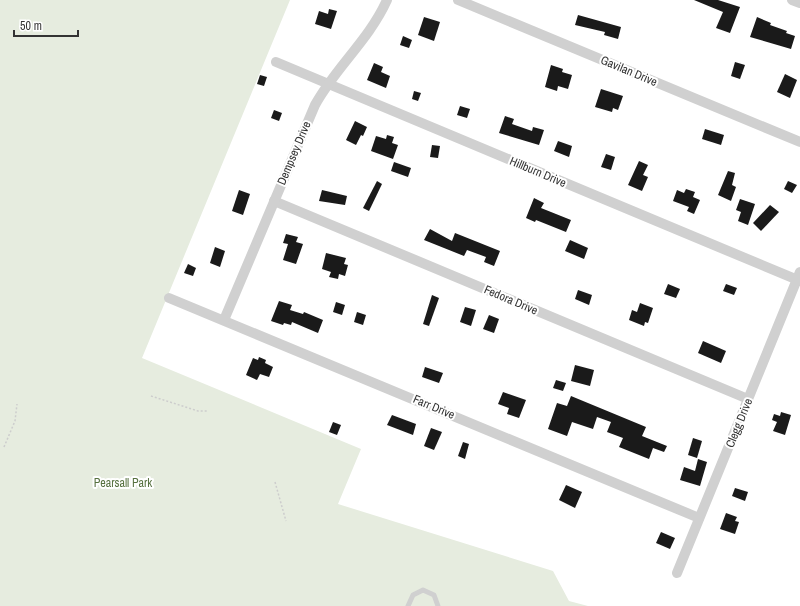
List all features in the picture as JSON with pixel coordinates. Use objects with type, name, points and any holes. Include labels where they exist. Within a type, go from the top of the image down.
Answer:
[{"type":"street","name":"Dempsey Drive","points":[[224,320],[315,105],[327,84],[371,30],[387,0]]},
{"type":"street","name":"Gavilan Drive","points":[[458,0],[800,142]]},
{"type":"street","points":[[792,0],[800,3]]},
{"type":"street","name":"Hillburn Drive","points":[[276,62],[799,277]]},
{"type":"street","name":"Fedora Drive","points":[[274,201],[748,400]]},
{"type":"street","name":"Clegg Drive","points":[[677,573],[799,277]]},
{"type":"street","name":"Farr Drive","points":[[169,298],[699,518]]},
{"type":"lane","points":[[408,606],[413,595],[423,590],[434,595],[438,606]]},
{"type":"path","points":[[151,396],[198,411],[207,411]]},
{"type":"path","points":[[4,447],[15,421],[17,404]]},
{"type":"path","points":[[275,482],[286,521]]},
{"type":"green space","name":"Pearsall Park","points":[[0,0],[290,0],[142,358],[361,449],[338,504],[553,571],[569,601],[588,606],[0,606]]},
{"type":"building","points":[[694,0],[718,0],[740,7],[730,33],[716,28],[723,12]]},
{"type":"building","points":[[329,9],[337,11],[331,29],[315,24],[319,11],[328,14]]},
{"type":"building","points":[[578,15],[621,27],[618,39],[604,35],[605,32],[575,25]]},
{"type":"building","points":[[424,17],[440,22],[434,41],[418,35]]},
{"type":"building","points":[[757,17],[771,23],[770,25],[787,31],[786,33],[795,36],[791,49],[750,37]]},
{"type":"building","points":[[403,36],[412,40],[409,48],[400,45]]},
{"type":"building","points":[[735,62],[745,65],[740,79],[731,76]]},
{"type":"building","points":[[374,63],[383,67],[381,72],[390,76],[386,88],[367,80]]},
{"type":"building","points":[[551,65],[563,69],[562,72],[572,75],[568,89],[558,86],[557,91],[545,87]]},
{"type":"building","points":[[785,74],[797,80],[790,98],[777,92]]},
{"type":"building","points":[[260,75],[267,77],[264,86],[257,84]]},
{"type":"building","points":[[601,89],[623,96],[618,110],[613,108],[612,112],[595,107]]},
{"type":"building","points":[[414,91],[421,93],[418,101],[412,99]]},
{"type":"building","points":[[460,106],[470,109],[467,118],[457,115]]},
{"type":"building","points":[[274,110],[282,113],[279,121],[271,118]]},
{"type":"building","points":[[505,116],[514,119],[512,124],[532,131],[533,127],[544,130],[539,145],[499,133]]},
{"type":"building","points":[[355,121],[367,127],[363,136],[361,135],[356,145],[346,140]]},
{"type":"building","points":[[705,129],[724,135],[721,145],[702,139]]},
{"type":"building","points":[[387,135],[394,137],[392,143],[398,145],[393,159],[371,151],[376,136],[386,139]]},
{"type":"building","points":[[558,141],[572,146],[569,157],[554,151]]},
{"type":"building","points":[[432,145],[440,146],[438,158],[430,157]]},
{"type":"building","points":[[606,154],[615,157],[611,170],[601,167]]},
{"type":"building","points":[[639,161],[648,165],[643,175],[648,177],[642,191],[628,185]]},
{"type":"building","points":[[394,162],[411,168],[408,177],[391,171]]},
{"type":"building","points":[[728,171],[735,173],[732,185],[736,187],[731,201],[718,195]]},
{"type":"building","points":[[377,181],[382,184],[369,211],[363,208]]},
{"type":"building","points":[[788,181],[797,185],[792,193],[784,189]]},
{"type":"building","points":[[686,189],[695,192],[693,197],[700,200],[694,214],[687,211],[689,207],[673,201],[677,190],[684,193]]},
{"type":"building","points":[[239,190],[250,194],[243,215],[232,211]]},
{"type":"building","points":[[322,190],[347,196],[345,205],[319,201]]},
{"type":"building","points":[[534,198],[544,203],[541,208],[571,220],[566,232],[536,220],[535,222],[526,218]]},
{"type":"building","points":[[740,199],[755,204],[748,225],[738,221],[741,212],[736,210]]},
{"type":"building","points":[[770,205],[779,212],[761,231],[753,223]]},
{"type":"building","points":[[430,229],[452,241],[455,233],[500,251],[494,266],[484,262],[486,257],[467,250],[464,256],[424,240]]},
{"type":"building","points":[[286,234],[298,237],[296,242],[303,244],[296,264],[283,260],[288,244],[283,243]]},
{"type":"building","points":[[570,240],[588,248],[584,259],[565,251]]},
{"type":"building","points":[[215,247],[225,251],[220,267],[210,263]]},
{"type":"building","points":[[326,253],[346,258],[344,264],[348,265],[345,276],[339,274],[338,279],[329,277],[331,272],[322,269]]},
{"type":"building","points":[[188,264],[196,268],[193,276],[184,273]]},
{"type":"building","points":[[668,284],[680,289],[676,298],[664,294]]},
{"type":"building","points":[[726,284],[737,288],[734,295],[723,291]]},
{"type":"building","points":[[578,290],[592,295],[589,305],[575,299]]},
{"type":"building","points":[[432,295],[439,298],[429,326],[423,324]]},
{"type":"building","points":[[279,301],[292,305],[290,310],[303,314],[304,312],[323,320],[318,333],[292,322],[291,325],[284,323],[283,325],[271,321]]},
{"type":"building","points":[[336,302],[345,305],[342,315],[333,312]]},
{"type":"building","points":[[640,303],[653,308],[648,323],[645,322],[644,326],[629,320],[632,310],[637,312]]},
{"type":"building","points":[[465,307],[476,310],[471,326],[460,322]]},
{"type":"building","points":[[357,312],[366,315],[363,325],[354,322]]},
{"type":"building","points":[[489,315],[499,319],[494,333],[483,329]]},
{"type":"building","points":[[703,341],[726,351],[721,363],[698,353]]},
{"type":"building","points":[[259,357],[266,360],[265,363],[273,367],[269,377],[260,374],[257,380],[246,375],[253,358],[258,360]]},
{"type":"building","points":[[575,365],[594,370],[590,386],[571,381]]},
{"type":"building","points":[[425,367],[443,373],[439,383],[422,377]]},
{"type":"building","points":[[556,380],[566,383],[563,391],[553,388]]},
{"type":"building","points":[[503,392],[526,400],[519,418],[507,414],[509,408],[498,404]]},
{"type":"building","points":[[571,396],[646,427],[642,436],[667,446],[664,452],[653,448],[649,459],[619,447],[623,438],[607,432],[611,422],[597,417],[593,429],[572,422],[567,436],[548,429],[557,403],[567,406]]},
{"type":"building","points":[[781,412],[791,415],[785,435],[773,431],[777,422],[772,420],[774,414],[780,416]]},
{"type":"building","points":[[392,415],[416,424],[413,435],[387,425]]},
{"type":"building","points":[[333,422],[341,425],[337,435],[329,432]]},
{"type":"building","points":[[431,428],[442,432],[434,450],[424,446]]},
{"type":"building","points":[[693,438],[702,441],[697,458],[688,455]]},
{"type":"building","points":[[463,442],[469,444],[465,459],[458,456]]},
{"type":"building","points":[[698,459],[707,462],[700,486],[680,480],[684,467],[695,471]]},
{"type":"building","points":[[566,485],[582,492],[575,508],[559,500]]},
{"type":"building","points":[[735,488],[748,492],[745,501],[732,496]]},
{"type":"building","points":[[726,513],[737,517],[735,521],[739,522],[735,534],[720,529]]},
{"type":"building","points":[[661,532],[675,538],[670,549],[656,543]]}]
